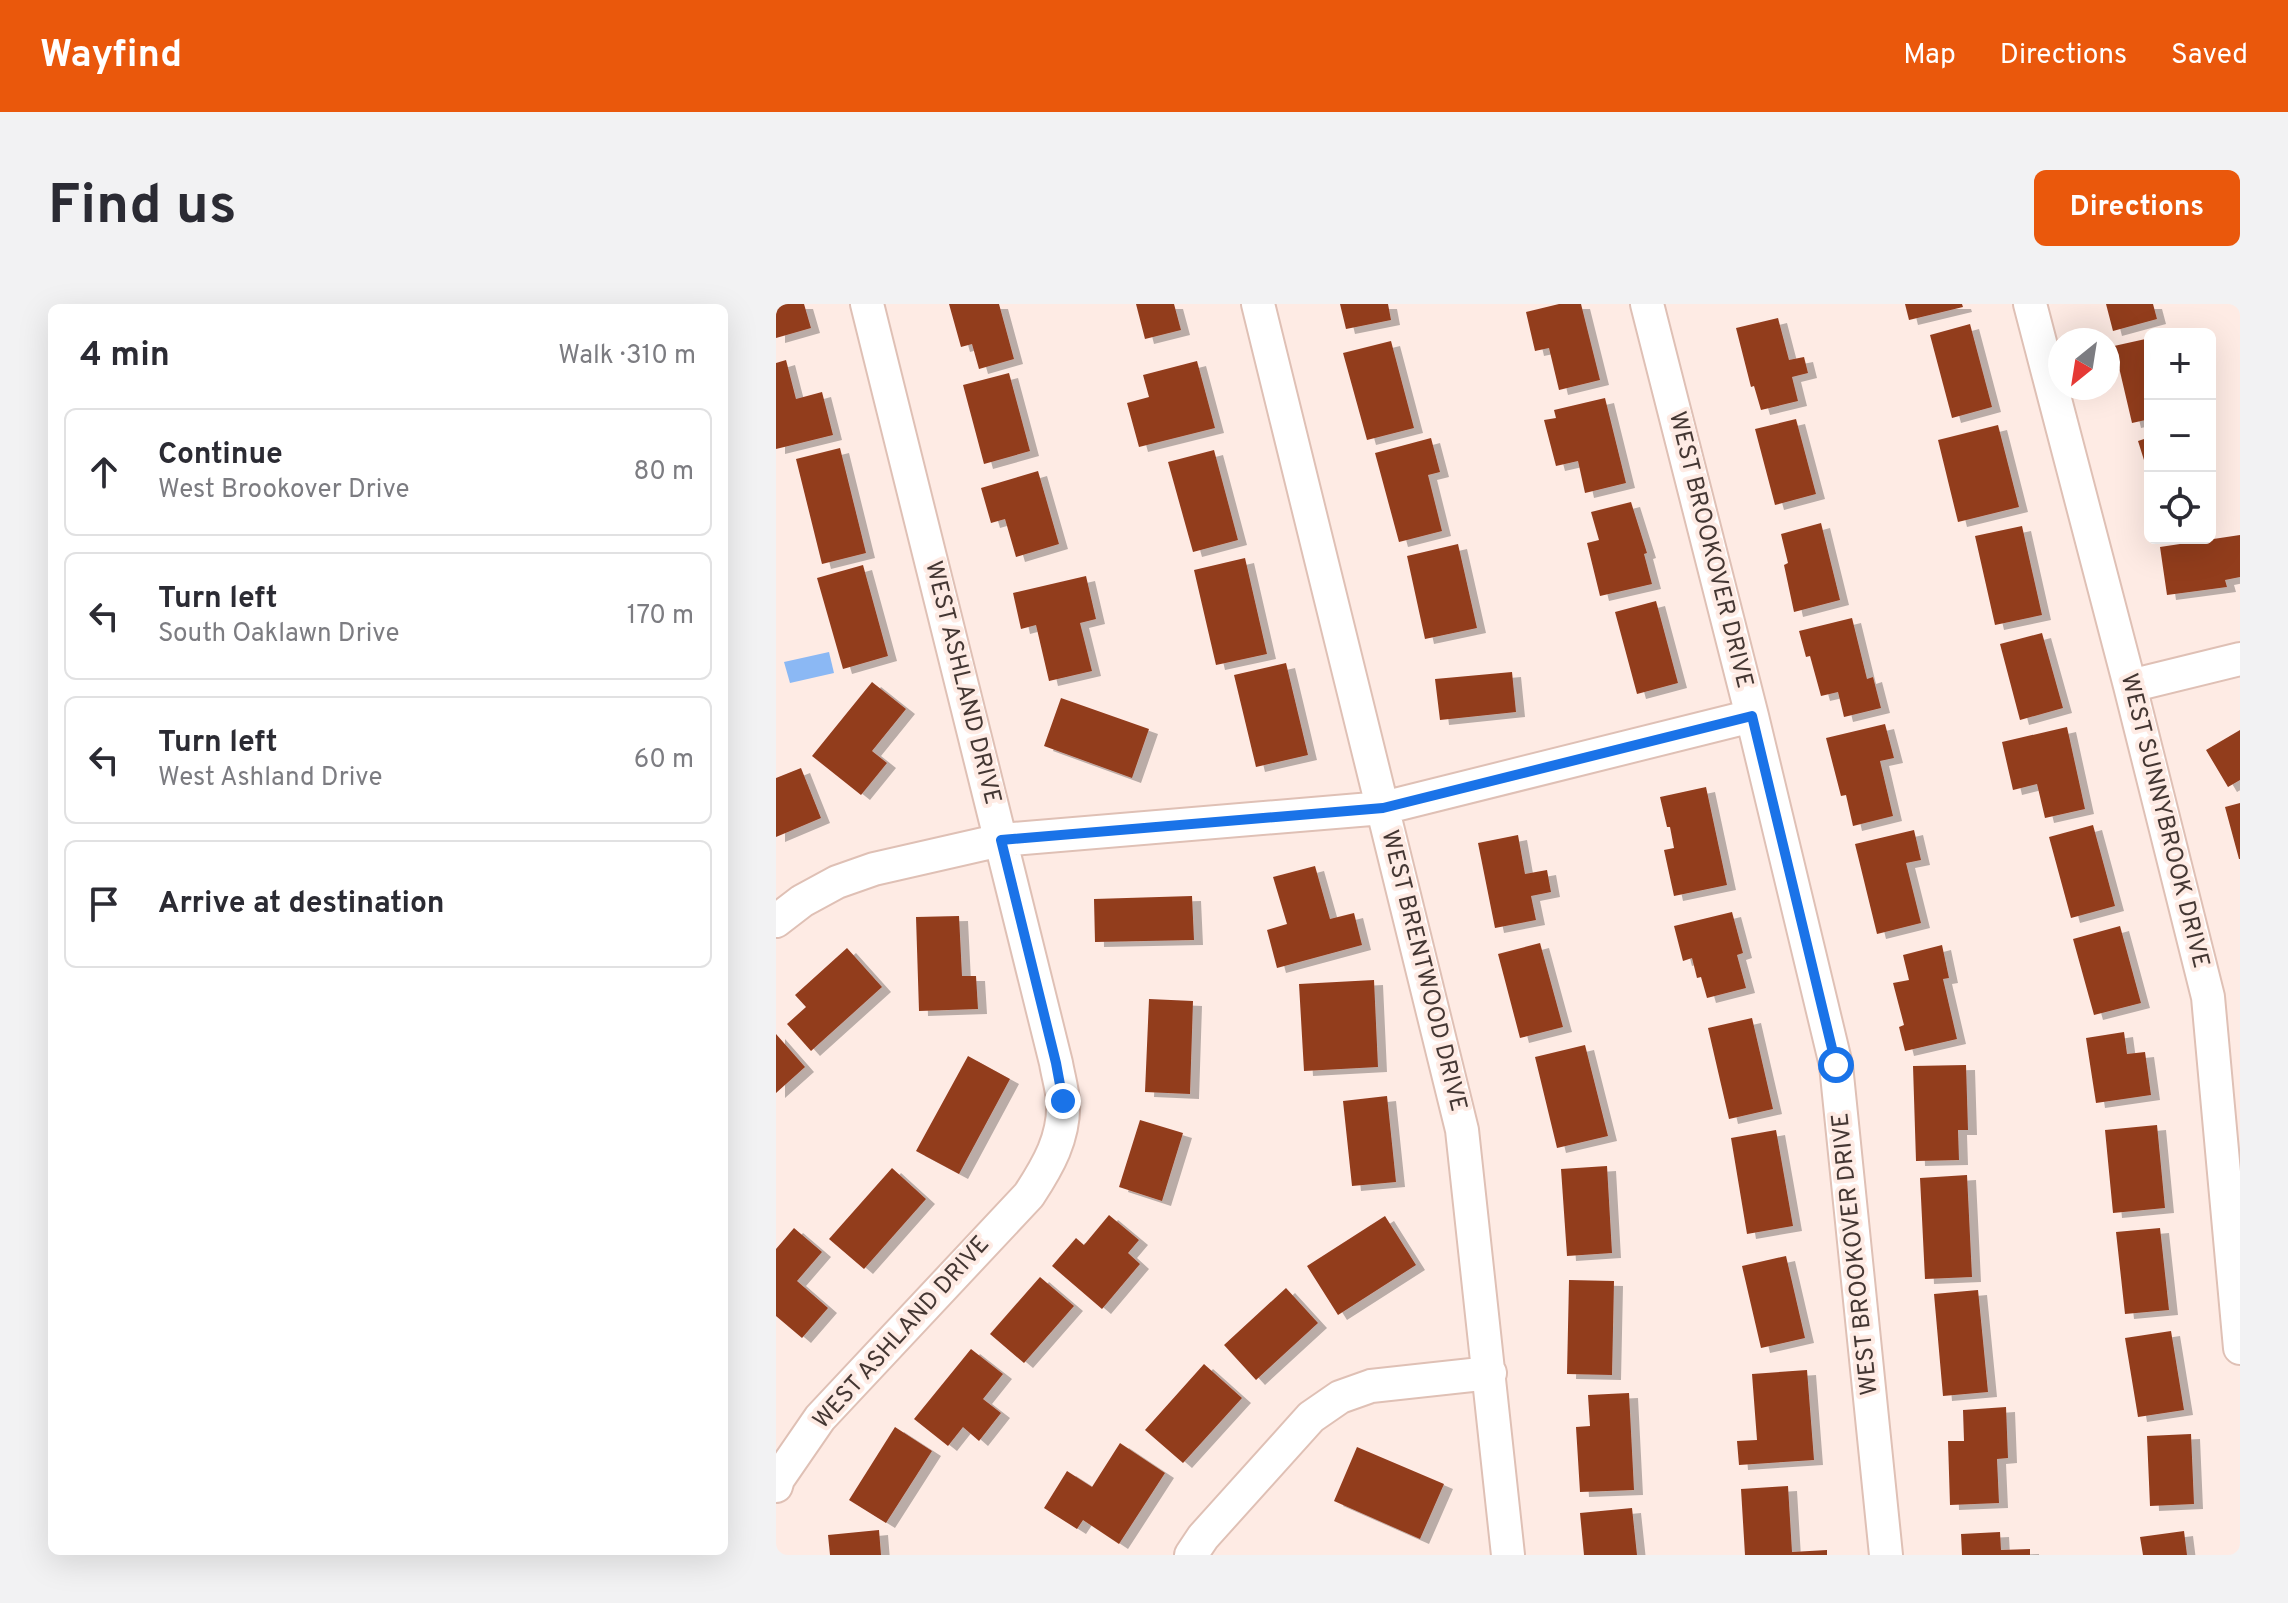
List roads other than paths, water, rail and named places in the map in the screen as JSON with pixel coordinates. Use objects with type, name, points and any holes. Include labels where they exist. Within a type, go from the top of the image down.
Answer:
[{"type":"street","name":"WEST ASHLAND DRIVE","points":[[776,1486],[820,1418],[1029,1195],[1049,1166],[1060,1135],[1063,1101],[867,304]]},
{"type":"street","name":"WEST BRENTWOOD DRIVE","points":[[1258,304],[1462,1130],[1508,1555]]},
{"type":"street","name":"WEST BROOKOVER DRIVE","points":[[1647,304],[1752,716],[1836,1065],[1886,1555]]},
{"type":"street","name":"WEST SUNNYBROOK DRIVE","points":[[2030,304],[2208,997],[2240,1348]]},
{"type":"street","points":[[2130,686],[2240,659]]},
{"type":"street","points":[[776,921],[802,901],[837,882],[874,869],[1001,840],[1383,808],[1752,716]]},
{"type":"street","points":[[1191,1555],[1203,1537],[1311,1417],[1340,1397],[1371,1386],[1490,1373]]},
{"type":"water","points":[[829,652],[834,673],[790,683],[784,662]]}]
